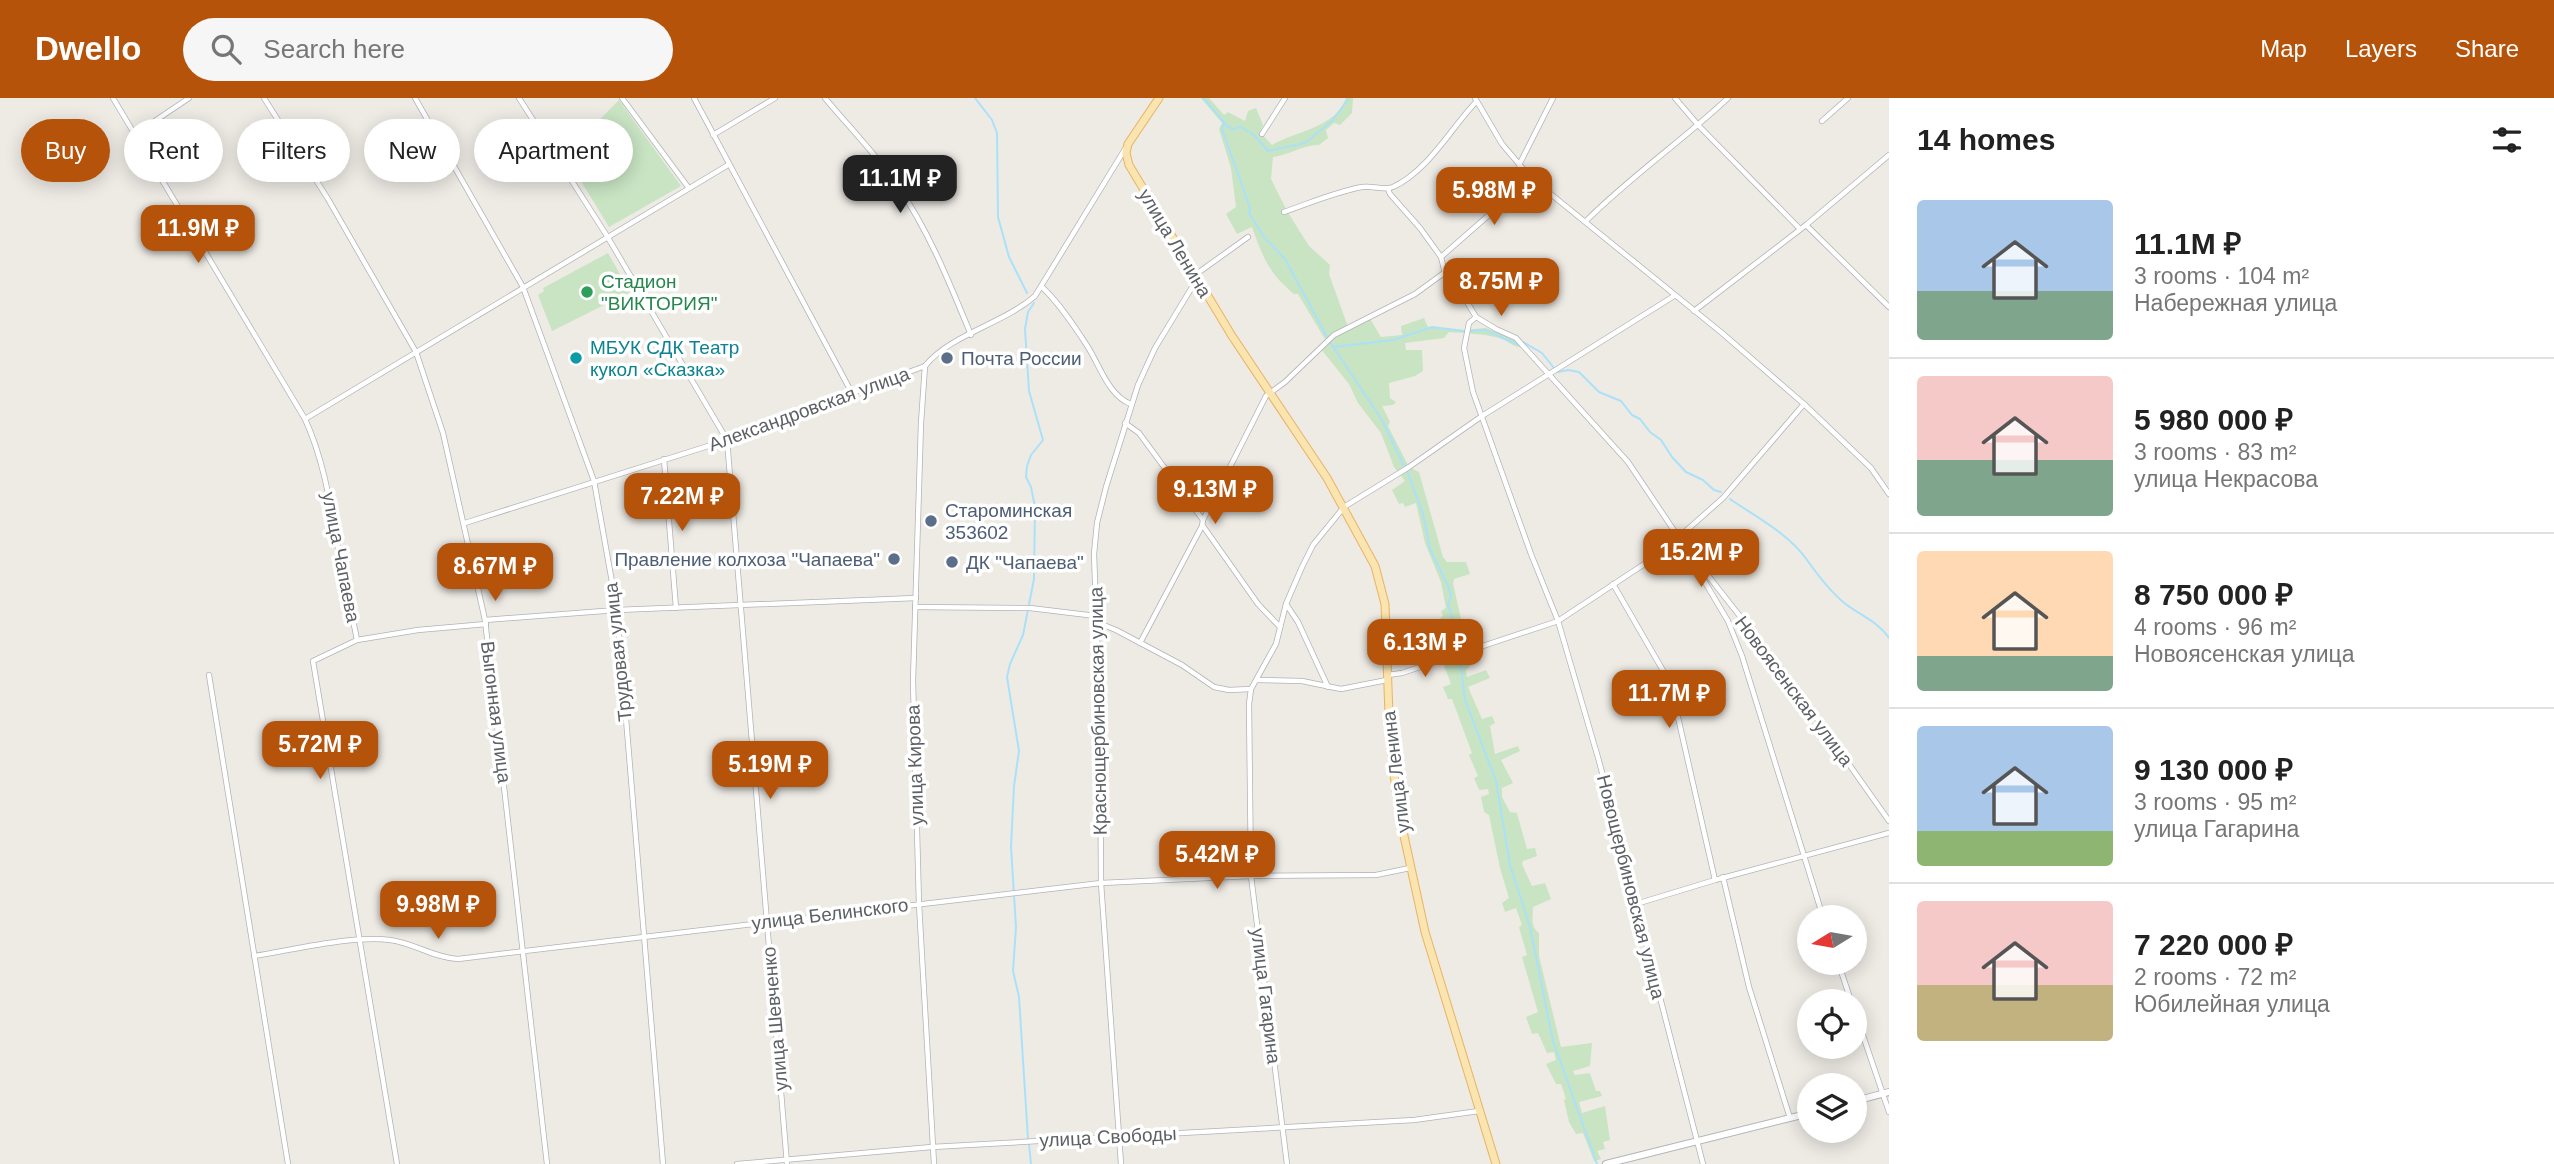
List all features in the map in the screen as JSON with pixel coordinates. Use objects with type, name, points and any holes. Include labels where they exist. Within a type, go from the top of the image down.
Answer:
[{"type":"main road","name":"Александровская улица","points":[[1128,144],[1159,98]]},
{"type":"main road","name":"улица Ленина","points":[[1128,144],[1126,157],[1131,169],[1269,394],[1344,507],[1364,544],[1383,589],[1393,779],[1410,868],[1425,932],[1496,1164]]},
{"type":"main road","points":[[1867,1098],[1886,1093]]},
{"type":"main road","points":[[1606,1164],[1797,1116]]},
{"type":"street","name":"улица Чапаева","points":[[113,98],[125,119]]},
{"type":"street","points":[[158,119],[189,98]]},
{"type":"street","name":"Выгонная улица","points":[[264,98],[328,199],[416,352],[443,433],[485,622],[547,1164]]},
{"type":"street","name":"Трудовая улица","points":[[415,98],[523,286],[594,481],[617,610],[663,1164]]},
{"type":"street","name":"улица Шевченко","points":[[519,98],[607,236],[727,439],[787,1162]]},
{"type":"street","points":[[622,98],[688,187]]},
{"type":"street","points":[[694,98],[853,395]]},
{"type":"street","points":[[713,135],[775,98]]},
{"type":"street","points":[[825,98],[879,161],[902,193],[937,257],[971,335]]},
{"type":"street","points":[[1262,134],[1285,98]]},
{"type":"street","points":[[1519,165],[1553,98]]},
{"type":"street","points":[[1675,98],[1800,229]]},
{"type":"street","points":[[1586,221],[1604,203],[1699,126],[1728,98]]},
{"type":"street","points":[[1822,121],[1848,98]]},
{"type":"street","points":[[1284,212],[1343,191],[1367,186],[1388,188],[1404,180],[1426,161],[1458,126],[1475,100],[1502,144],[1531,178],[1804,404],[1871,468],[1889,494]]},
{"type":"street","name":"Александровская улица","points":[[465,523],[727,439],[853,395],[925,366],[936,354],[1027,303],[1042,288],[1128,144]]},
{"type":"street","points":[[1694,311],[1806,225],[1889,155]]},
{"type":"street","points":[[305,419],[728,164]]},
{"type":"street","points":[[1114,167],[1121,165],[1131,169]]},
{"type":"street","points":[[1441,257],[1531,178]]},
{"type":"street","name":"улица Чапаева","points":[[162,182],[305,419],[317,446],[327,483],[340,561],[358,640],[313,661],[397,1164]]},
{"type":"street","points":[[1388,188],[1441,257],[1444,273],[1456,284],[1476,317]]},
{"type":"street","points":[[1806,225],[1889,307]]},
{"type":"street","points":[[1196,277],[1248,237]]},
{"type":"street","points":[[1140,643],[1261,404],[1269,394],[1334,335],[1415,293],[1444,273]]},
{"type":"street","name":"Краснощербиновская улица","points":[[1121,1164],[1101,883],[1100,716],[1094,554],[1097,523],[1131,404],[1155,348],[1196,277]]},
{"type":"street","points":[[1042,288],[1052,297],[1086,343],[1116,395],[1131,404]]},
{"type":"street","points":[[915,607],[1027,608],[1096,619],[1182,665],[1218,688],[1251,689],[1276,644],[1286,604],[1313,545],[1344,507],[1409,467],[1482,416],[1674,296]]},
{"type":"street","name":"Новощербиновская улица","points":[[1476,317],[1469,323],[1467,331],[1464,348],[1467,368],[1531,555],[1558,621],[1599,761],[1703,1164]]},
{"type":"street","name":"Новоясенская улица","points":[[1476,317],[1516,338],[1628,462],[1680,539],[1786,675],[1889,821]]},
{"type":"street","name":"улица Кирова","points":[[925,366],[913,681],[919,904],[934,1164]]},
{"type":"street","points":[[1256,681],[1286,679],[1341,689],[1387,678],[1558,621],[1680,539],[1728,493],[1804,404]]},
{"type":"street","points":[[1125,423],[1139,433],[1258,604],[1266,614],[1275,619],[1280,628]]},
{"type":"street","points":[[664,459],[676,608]]},
{"type":"street","points":[[1196,512],[1208,511]]},
{"type":"street","points":[[1680,539],[1728,621],[1742,656],[1819,905]]},
{"type":"street","points":[[1613,584],[1672,691],[1715,880]]},
{"type":"street","points":[[358,640],[485,622],[617,610],[916,598]]},
{"type":"street","points":[[1286,604],[1298,622],[1329,687]]},
{"type":"street","points":[[209,675],[288,1164]]},
{"type":"street","name":"улица Гагарина","points":[[1251,689],[1251,876],[1287,1164]]},
{"type":"street","points":[[1636,904],[1723,877],[1889,833]]},
{"type":"street","name":"улица Белинского","points":[[254,957],[359,940],[392,940],[414,945],[446,958],[1101,883],[1251,876],[1376,875],[1410,868]]},
{"type":"street","points":[[1723,877],[1749,987],[1790,1118]]},
{"type":"street","points":[[1867,1043],[1886,1093],[1889,1112]]},
{"type":"street","name":"улица Свободы","points":[[737,1164],[787,1162],[932,1147],[1414,1120],[1479,1111]]},
{"type":"green space","points":[[1201,98],[1209,98],[1224,115],[1228,112],[1245,121],[1248,111],[1256,108],[1263,125],[1260,132],[1272,145],[1314,128],[1333,116],[1346,98],[1353,98],[1352,113],[1340,125],[1334,123],[1326,130],[1328,138],[1319,145],[1273,157],[1271,179],[1309,246],[1330,265],[1329,274],[1348,327],[1369,317],[1381,337],[1402,335],[1401,326],[1424,318],[1428,327],[1463,330],[1486,328],[1513,338],[1525,347],[1518,347],[1494,337],[1449,332],[1444,338],[1405,343],[1406,350],[1422,350],[1423,371],[1389,383],[1390,398],[1396,402],[1382,406],[1390,422],[1388,426],[1409,467],[1419,472],[1443,557],[1447,562],[1466,562],[1470,574],[1454,579],[1453,583],[1467,646],[1471,651],[1444,659],[1447,643],[1438,620],[1443,616],[1441,611],[1446,608],[1441,582],[1425,543],[1416,503],[1405,507],[1403,503],[1399,504],[1392,490],[1405,481],[1394,467],[1381,433],[1358,403],[1349,384],[1321,349],[1326,341],[1298,294],[1294,294],[1278,279],[1268,264],[1252,227],[1237,234],[1226,214],[1236,207],[1231,168],[1219,129],[1222,123]]},
{"type":"green space","points":[[619,100],[633,119],[600,119]]},
{"type":"green space","points":[[633,119],[681,186],[609,227],[582,182],[633,182]]},
{"type":"green space","name":"Стадион \"ВИКТОРИЯ\"","points":[[608,253],[630,292],[552,331],[538,295],[544,291],[543,288]]},
{"type":"green space","points":[[1473,656],[1474,660],[1466,671],[1467,677],[1486,670],[1490,678],[1468,687],[1482,719],[1492,716],[1495,723],[1490,726],[1495,754],[1518,746],[1520,751],[1501,760],[1513,783],[1502,788],[1502,797],[1510,812],[1517,813],[1527,849],[1535,848],[1537,856],[1523,861],[1522,864],[1532,886],[1545,883],[1551,899],[1533,907],[1533,921],[1539,933],[1539,956],[1561,1047],[1592,1043],[1590,1066],[1573,1071],[1575,1075],[1590,1073],[1596,1091],[1600,1091],[1602,1096],[1579,1102],[1582,1113],[1605,1106],[1610,1140],[1603,1142],[1605,1149],[1597,1151],[1601,1159],[1594,1161],[1583,1133],[1576,1134],[1569,1122],[1561,1084],[1556,1084],[1546,1064],[1556,1060],[1554,1052],[1547,1053],[1538,1033],[1532,1034],[1526,1017],[1538,1012],[1522,957],[1527,955],[1519,927],[1522,925],[1516,908],[1505,912],[1502,903],[1509,898],[1489,815],[1484,812],[1481,797],[1489,794],[1488,789],[1479,790],[1474,778],[1478,776],[1469,755],[1472,753],[1452,699],[1448,699],[1443,687],[1451,684],[1443,663]]},
{"type":"waterway","points":[[975,98],[992,120],[997,133],[998,217],[1009,257],[1027,293]]},
{"type":"waterway","points":[[1203,98],[1228,127],[1241,127],[1254,135],[1268,151],[1305,143],[1332,121],[1349,98]]},
{"type":"waterway","points":[[1224,123],[1222,129],[1250,208],[1249,213],[1264,237],[1285,259],[1327,337]]},
{"type":"waterway","points":[[1028,1139],[1019,997],[1013,971],[1016,927],[1011,847],[1019,751],[1007,677],[1023,635],[1034,579],[1035,507],[1026,477],[1031,455],[1043,440],[1029,391],[1025,329],[1028,312],[1034,303]]},
{"type":"waterway","points":[[1333,347],[1393,340],[1432,327],[1464,331]]},
{"type":"waterway","points":[[1470,331],[1485,330],[1519,345]]},
{"type":"waterway","points":[[1330,342],[1382,420],[1404,466]]},
{"type":"waterway","points":[[1523,342],[1542,353],[1554,368]]},
{"type":"waterway","points":[[1558,372],[1579,372],[1599,392],[1621,401],[1632,415],[1640,419],[1650,432],[1661,440],[1686,472],[1721,492]]},
{"type":"waterway","points":[[1407,471],[1423,514],[1430,549],[1449,588],[1451,596],[1448,605],[1457,632],[1465,700],[1496,781],[1510,865],[1530,927],[1553,1041],[1597,1164]]},
{"type":"waterway","points":[[1730,499],[1791,542],[1837,596],[1879,627],[1889,638]]},
{"type":"waterway","points":[[1029,1144],[1031,1164]]},
{"type":"place","name":"Стадион \"ВИКТОРИЯ\"","points":[[587,292]]},
{"type":"place","name":"МБУК СДК Театр кукол «Сказка»","points":[[576,358]]},
{"type":"place","name":"Почта России","points":[[947,358]]},
{"type":"place","name":"Староминская 353602","points":[[931,521]]},
{"type":"place","name":"Правление колхоза \"Чапаева\"","points":[[894,559]]},
{"type":"place","name":"ДК \"Чапаева\"","points":[[952,562]]}]
